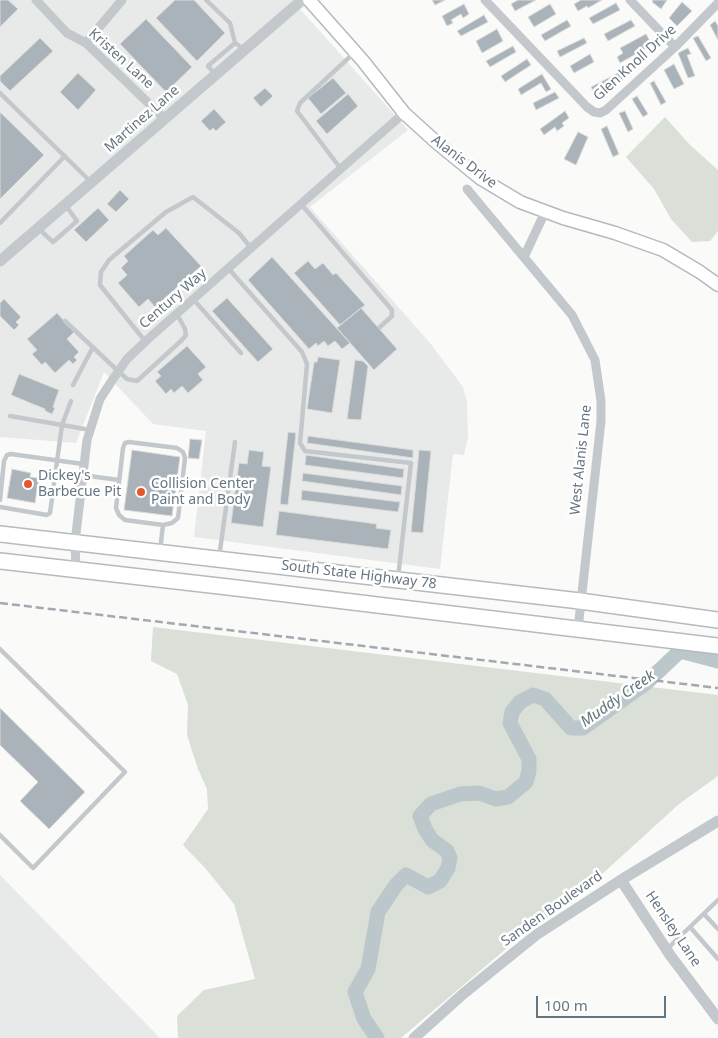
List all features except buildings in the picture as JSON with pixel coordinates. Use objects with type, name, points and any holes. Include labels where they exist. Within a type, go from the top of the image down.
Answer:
[{"type":"main road","name":"Alanis Drive","points":[[308,0],[355,52],[404,113],[480,178],[520,202],[562,218],[615,233],[663,250],[718,285]]},
{"type":"main road","name":"South State Highway 78","points":[[0,534],[580,601],[718,620]]},
{"type":"main road","name":"South State Highway 78","points":[[0,561],[718,646]]},
{"type":"street","name":"Kristen Lane","points":[[36,0],[67,32],[86,43],[165,119]]},
{"type":"street","points":[[86,43],[122,0]]},
{"type":"street","name":"Martinez Lane","points":[[1,257],[92,182],[302,0]]},
{"type":"street","name":"Glen Knoll Drive","points":[[485,0],[587,107],[594,112],[600,113],[606,110],[675,46],[718,3]]},
{"type":"street","points":[[630,0],[675,46]]},
{"type":"street","name":"Century Way","points":[[76,570],[75,542],[83,464],[90,430],[100,399],[118,371],[145,341],[404,113]]},
{"type":"street","name":"West Alanis Lane","points":[[467,189],[572,316],[595,360],[601,401],[601,422],[578,629]]},
{"type":"street","points":[[524,257],[546,212]]},
{"type":"street","name":"Sanden Boulevard","points":[[414,1038],[463,994],[536,935],[718,821]]},
{"type":"street","name":"Hensley Lane","points":[[621,880],[667,950],[718,1019]]},
{"type":"lane","points":[[206,0],[230,23],[235,43],[245,49]]},
{"type":"lane","points":[[216,75],[208,66],[235,43]]},
{"type":"lane","points":[[341,169],[297,111],[300,103],[355,52]]},
{"type":"lane","points":[[0,93],[92,182]]},
{"type":"lane","points":[[0,223],[65,156]]},
{"type":"lane","points":[[145,341],[100,285],[101,272],[109,260],[166,212],[193,197],[239,233],[251,248]]},
{"type":"lane","points":[[301,204],[392,310],[392,316],[380,327]]},
{"type":"lane","points":[[38,228],[53,242],[77,220],[65,205]]},
{"type":"lane","points":[[228,268],[302,352],[307,364],[300,443],[305,451],[411,463],[398,580]]},
{"type":"lane","points":[[193,299],[241,353]]},
{"type":"lane","points":[[65,321],[127,379],[137,381],[186,335],[186,329],[176,314]]},
{"type":"lane","points":[[73,385],[93,348]]},
{"type":"lane","points":[[0,507],[47,515],[50,513],[62,425],[71,400]]},
{"type":"lane","points":[[10,416],[90,430]]},
{"type":"lane","points":[[219,559],[235,442]]},
{"type":"lane","points":[[125,443],[177,448],[183,452],[185,458],[178,518],[172,523],[163,525],[125,520],[119,515],[116,508],[125,443]]},
{"type":"lane","points":[[0,500],[4,461],[7,455],[83,464]]},
{"type":"lane","points":[[82,475],[119,480]]},
{"type":"lane","points":[[160,552],[163,525]]},
{"type":"lane","points":[[0,649],[125,772],[32,868],[0,835]]},
{"type":"lane","points":[[667,950],[718,900]]},
{"type":"lane","points":[[704,914],[718,929]]},
{"type":"lane","points":[[690,927],[718,959]]},
{"type":"shaded area","points":[[0,0],[292,0],[408,130],[310,207],[430,343],[463,387],[467,402],[468,437],[464,455],[453,454],[440,569],[194,537],[206,431],[153,424],[104,372],[76,443],[0,437]]},
{"type":"shaded area","points":[[665,117],[690,145],[718,170],[718,231],[710,241],[692,242],[671,219],[654,189],[626,157]]},
{"type":"shaded area","points":[[153,627],[718,695],[718,776],[679,804],[578,896],[507,948],[401,1038],[178,1038],[177,1016],[204,990],[255,979],[234,904],[206,869],[183,845],[208,809],[207,789],[187,735],[188,705],[177,674],[151,661]]},
{"type":"shaded area","points":[[0,875],[160,1038],[0,1038]]},
{"type":"waterway","name":"Muddy Creek","points":[[377,1038],[364,1019],[355,992],[368,969],[378,912],[396,885],[406,875],[428,887],[440,881],[448,868],[450,858],[447,851],[432,840],[420,816],[431,804],[460,794],[479,793],[496,799],[508,797],[526,782],[529,771],[529,759],[510,723],[512,712],[520,702],[533,695],[545,699],[571,728],[583,728],[645,684],[680,651],[718,661]]},
{"type":"railway","points":[[0,603],[718,688]]},
{"type":"place","name":"Dickey's Barbecue Pit","points":[[28,484]]},
{"type":"place","name":"Collision Center Paint and Body","points":[[141,492]]}]
